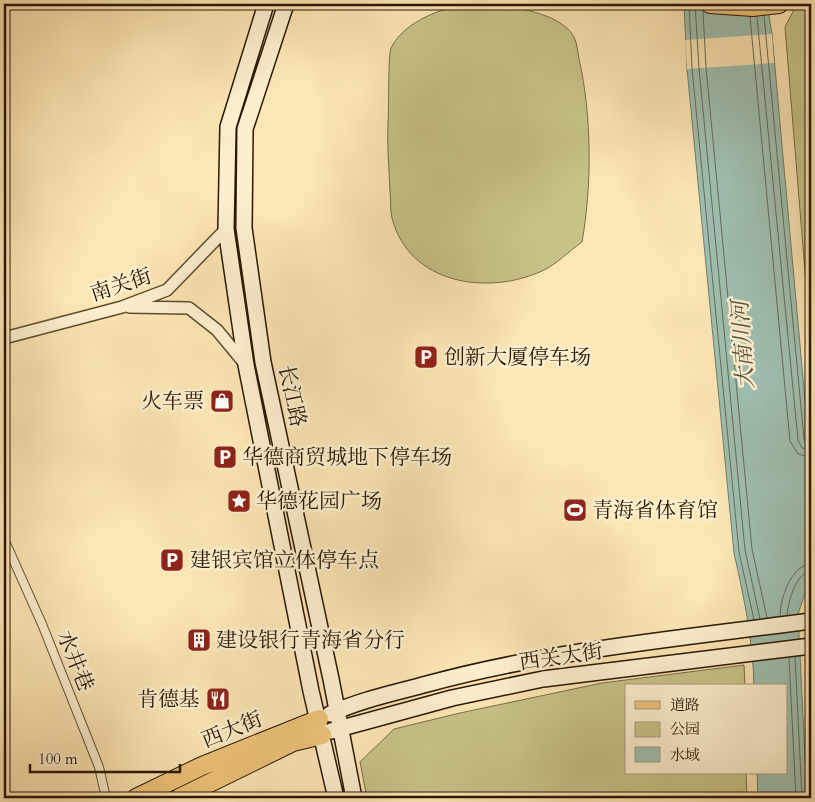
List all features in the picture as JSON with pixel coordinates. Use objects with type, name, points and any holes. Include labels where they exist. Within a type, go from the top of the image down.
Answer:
[{"type":"main road","name":"长江路","points":[[266,4],[228,127],[226,229],[246,365],[311,691],[321,727],[336,798]]},
{"type":"main road","name":"长江路","points":[[286,4],[246,130],[244,228],[263,362],[354,798]]},
{"type":"main road","points":[[710,4],[753,7],[779,4]]},
{"type":"main road","points":[[321,727],[336,711],[354,703],[472,672],[583,652],[811,622]]},
{"type":"main road","name":"西关大街","points":[[321,727],[340,727],[452,698],[543,679],[811,646]]},
{"type":"main road","name":"西大街","points":[[136,798],[202,766],[321,727]]},
{"type":"main road","name":"西大街","points":[[179,798],[321,727]]},
{"type":"street","name":"南关街","points":[[4,338],[122,307],[167,290],[226,229]]},
{"type":"street","points":[[122,307],[189,308],[217,330],[246,365]]},
{"type":"street","name":"水井巷","points":[[4,539],[42,624],[99,767],[106,798]]},
{"type":"green space","points":[[472,4],[497,5],[528,10],[556,20],[567,28],[576,42],[586,103],[589,174],[582,242],[557,262],[542,271],[520,279],[498,283],[475,283],[453,279],[432,270],[415,258],[401,240],[391,212],[388,140],[391,48],[397,38],[406,30],[426,17],[450,8]]},
{"type":"green space","points":[[797,4],[811,4],[811,345],[785,27]]},
{"type":"green space","points":[[744,665],[745,684],[625,684],[625,774],[746,774],[747,798],[367,798],[360,762],[394,729],[602,683]]},
{"type":"water","name":"大南川河","points":[[684,4],[767,4],[772,34],[811,467],[811,576],[798,614],[807,798],[758,798],[757,774],[788,774],[788,684],[754,684],[750,635],[734,553],[687,69]]},
{"type":"pier","points":[[772,34],[774,63],[687,69],[685,40]]},
{"type":"place","name":"创新大厦停车场","points":[[426,357]]},
{"type":"place","name":"火车票","points":[[222,401]]},
{"type":"place","name":"华德商贸城地下停车场","points":[[225,457]]},
{"type":"place","name":"华德花园广场","points":[[239,501]]},
{"type":"place","name":"青海省体育馆","points":[[575,510]]},
{"type":"place","name":"建银宾馆立体停车点","points":[[172,560]]},
{"type":"place","name":"建设银行青海省分行","points":[[199,640]]},
{"type":"place","name":"肯德基","points":[[218,699]]}]
